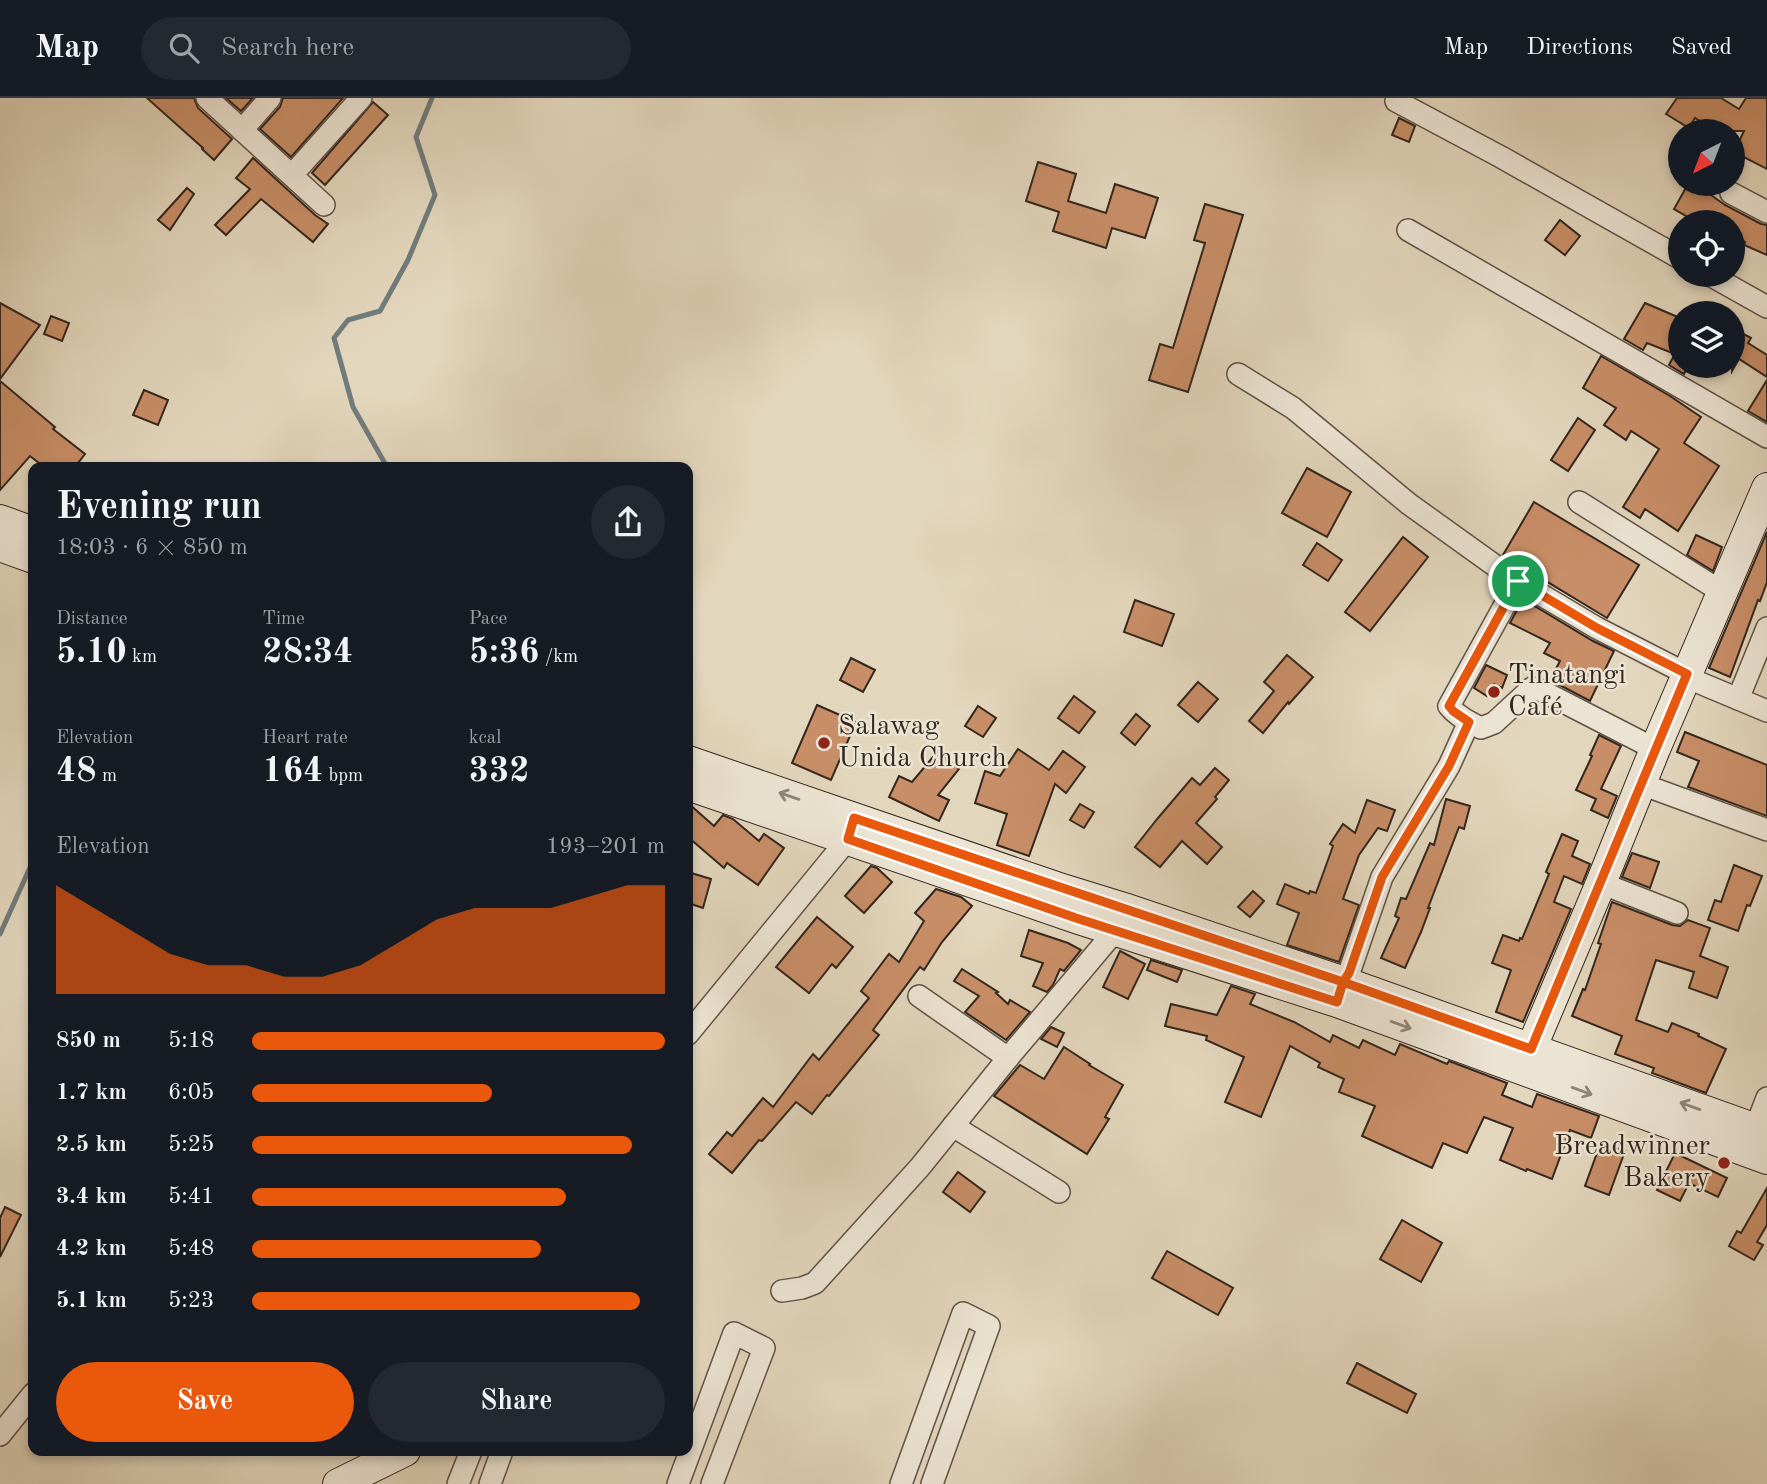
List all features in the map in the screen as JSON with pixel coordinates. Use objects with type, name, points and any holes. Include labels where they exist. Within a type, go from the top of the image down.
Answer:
[{"type":"main road","points":[[1525,1058],[1601,883],[1655,749],[1694,678],[1722,592],[1767,488]]},
{"type":"main road","points":[[0,520],[28,530]]},
{"type":"main road","points":[[0,546],[28,556]]},
{"type":"main road","points":[[693,763],[851,829]]},
{"type":"main road","points":[[693,786],[1056,887],[1119,919],[1340,992],[1762,1144]]},
{"type":"main road","points":[[338,1484],[395,1456]]},
{"type":"street","points":[[206,98],[324,205]]},
{"type":"street","points":[[242,130],[270,98]]},
{"type":"street","points":[[292,175],[361,98]]},
{"type":"street","points":[[1396,101],[1502,157],[1668,251]]},
{"type":"street","points":[[1737,196],[1767,212]]},
{"type":"street","points":[[1408,230],[1767,437]]},
{"type":"street","points":[[1731,287],[1767,307]]},
{"type":"street","points":[[1238,374],[1293,408],[1409,504],[1518,581],[1597,628],[1694,678],[1767,711]]},
{"type":"street","points":[[1579,502],[1722,592]]},
{"type":"street","points":[[1518,581],[1449,706],[1453,711],[1481,727],[1494,723],[1532,688],[1655,749]]},
{"type":"street","points":[[1738,699],[1767,628]]},
{"type":"street","points":[[1340,992],[1382,877],[1449,766],[1469,722]]},
{"type":"street","points":[[1641,784],[1767,830]]},
{"type":"street","points":[[693,1028],[851,829]]},
{"type":"street","points":[[1601,883],[1677,913]]},
{"type":"street","points":[[782,1291],[815,1283],[920,1167],[1119,919]]},
{"type":"street","points":[[919,996],[1008,1058]]},
{"type":"street","points":[[1762,1144],[1767,1098]]},
{"type":"street","points":[[953,1126],[1059,1192]]},
{"type":"street","points":[[901,1484],[963,1313],[989,1326],[932,1484]]},
{"type":"street","points":[[693,1444],[734,1333],[764,1348],[712,1484]]},
{"type":"street","points":[[0,1435],[28,1400]]},
{"type":"street","points":[[458,1484],[469,1456]]},
{"type":"street","points":[[490,1484],[500,1456]]},
{"type":"street","points":[[678,1484],[688,1456]]},
{"type":"building","points":[[147,98],[194,98],[198,108],[232,139],[214,160]]},
{"type":"building","points":[[226,98],[253,98],[241,111]]},
{"type":"building","points":[[283,98],[343,98],[291,157],[260,129],[280,107]]},
{"type":"building","points":[[1677,98],[1721,98],[1739,109],[1746,98],[1767,98],[1767,169],[1745,158],[1745,119],[1674,119],[1666,114]]},
{"type":"building","points":[[373,102],[388,115],[325,185],[312,173]]},
{"type":"building","points":[[1399,118],[1415,126],[1409,142],[1392,135]]},
{"type":"building","points":[[253,158],[328,224],[313,242],[261,199],[226,235],[215,225],[250,189],[236,178]]},
{"type":"building","points":[[1038,162],[1076,174],[1068,201],[1106,213],[1115,184],[1158,198],[1145,238],[1112,228],[1106,248],[1053,231],[1059,212],[1026,201]]},
{"type":"building","points":[[187,188],[194,194],[170,230],[158,220]]},
{"type":"building","points":[[1681,196],[1712,196],[1734,210],[1676,210]]},
{"type":"building","points":[[1205,204],[1243,215],[1188,392],[1149,380],[1160,344],[1173,348],[1205,243],[1194,240]]},
{"type":"building","points":[[1745,216],[1767,225],[1767,255],[1745,245]]},
{"type":"building","points":[[1560,220],[1580,236],[1565,255],[1545,240]]},
{"type":"building","points":[[0,303],[40,325],[0,379]]},
{"type":"building","points":[[1645,303],[1668,313],[1668,351],[1647,343],[1643,350],[1624,339]]},
{"type":"building","points":[[51,316],[69,323],[62,341],[44,334]]},
{"type":"building","points":[[1745,335],[1751,338],[1748,343],[1767,355],[1767,377],[1745,363]]},
{"type":"building","points":[[1601,356],[1701,417],[1684,443],[1719,466],[1678,531],[1645,509],[1640,518],[1623,507],[1659,449],[1631,431],[1626,440],[1604,425],[1616,408],[1583,388]]},
{"type":"building","points":[[1767,380],[1767,422],[1748,411]]},
{"type":"building","points":[[0,381],[85,454],[79,462],[38,462],[30,456],[0,490]]},
{"type":"building","points":[[144,390],[168,400],[158,425],[133,415]]},
{"type":"building","points":[[1578,418],[1595,430],[1568,471],[1551,460]]},
{"type":"building","points":[[1307,468],[1351,492],[1327,537],[1282,513]]},
{"type":"building","points":[[1534,502],[1639,565],[1607,618],[1503,555]]},
{"type":"building","points":[[1767,532],[1767,582],[1730,677],[1709,668]]},
{"type":"building","points":[[1696,535],[1722,547],[1713,571],[1687,555]]},
{"type":"building","points":[[1403,537],[1428,557],[1370,631],[1345,612]]},
{"type":"building","points":[[1317,543],[1342,560],[1328,581],[1303,565]]},
{"type":"building","points":[[1523,599],[1614,651],[1590,701],[1550,680],[1560,661],[1544,653],[1550,643],[1510,623]]},
{"type":"building","points":[[1135,600],[1174,614],[1162,646],[1124,632]]},
{"type":"building","points":[[1287,655],[1313,677],[1263,733],[1249,721],[1274,691],[1264,682]]},
{"type":"building","points":[[851,658],[875,670],[863,692],[840,680]]},
{"type":"building","points":[[1486,665],[1507,675],[1502,688],[1494,684],[1487,696],[1474,688]]},
{"type":"building","points":[[1198,682],[1218,699],[1198,722],[1178,705]]},
{"type":"building","points":[[1074,696],[1095,712],[1079,733],[1058,718]]},
{"type":"building","name":"Salawag Unida Church","points":[[817,705],[856,722],[831,780],[792,763]]},
{"type":"building","points":[[978,706],[996,718],[983,737],[965,726]]},
{"type":"building","points":[[1136,714],[1150,726],[1135,745],[1121,733]]},
{"type":"building","points":[[1685,732],[1767,765],[1767,816],[1688,787],[1699,761],[1677,752]]},
{"type":"building","points":[[1599,735],[1621,746],[1601,789],[1617,796],[1608,818],[1591,810],[1596,799],[1576,790]]},
{"type":"building","points":[[1018,749],[1049,770],[1063,751],[1085,767],[1066,793],[1055,784],[1029,856],[997,845],[1007,814],[975,803],[985,771],[1000,776]]},
{"type":"building","points":[[938,751],[959,769],[938,795],[949,800],[939,821],[889,797],[899,776],[912,782]]},
{"type":"building","points":[[1215,768],[1229,780],[1196,823],[1222,847],[1207,864],[1182,841],[1160,867],[1135,847],[1192,778],[1200,785]]},
{"type":"building","points":[[1446,799],[1470,806],[1464,829],[1459,827],[1405,968],[1381,958],[1399,918],[1395,916],[1401,898],[1406,899],[1430,843],[1434,845]]},
{"type":"building","points":[[1367,800],[1395,810],[1387,831],[1378,828],[1359,855],[1343,899],[1359,905],[1339,962],[1287,945],[1299,913],[1277,904],[1285,884],[1309,894],[1310,891],[1316,893],[1333,846],[1330,844],[1343,824],[1355,833]]},
{"type":"building","points":[[1080,804],[1094,812],[1084,828],[1070,820]]},
{"type":"building","points":[[693,807],[714,826],[723,815],[733,819],[759,841],[764,834],[784,848],[758,885],[727,863],[724,868],[693,841]]},
{"type":"building","points":[[1562,834],[1578,841],[1572,856],[1590,864],[1582,884],[1564,876],[1554,902],[1571,909],[1523,1022],[1496,1012],[1511,970],[1492,963],[1503,935],[1519,941],[1522,939]]},
{"type":"building","points":[[1632,853],[1659,862],[1650,888],[1622,877]]},
{"type":"building","points":[[1734,865],[1762,876],[1750,906],[1747,905],[1738,931],[1708,920],[1715,900],[1721,902]]},
{"type":"building","points":[[871,866],[892,882],[864,913],[845,896]]},
{"type":"building","points":[[693,874],[711,879],[703,908],[693,905]]},
{"type":"building","points":[[936,889],[961,897],[972,906],[942,942],[924,970],[920,967],[873,1030],[879,1035],[829,1096],[827,1095],[812,1114],[796,1102],[732,1173],[709,1154],[727,1132],[732,1136],[763,1098],[773,1107],[813,1054],[819,1060],[869,998],[861,991],[889,954],[899,962],[924,921],[915,913]]},
{"type":"building","points":[[1253,891],[1264,901],[1250,917],[1238,907]]},
{"type":"building","points":[[1612,902],[1672,925],[1680,926],[1688,920],[1710,928],[1700,956],[1728,967],[1717,998],[1689,988],[1694,972],[1656,960],[1636,1020],[1668,1032],[1672,1023],[1726,1049],[1706,1093],[1652,1073],[1654,1068],[1615,1054],[1622,1036],[1572,1016],[1583,989],[1585,990]]},
{"type":"building","points":[[817,917],[853,947],[836,968],[832,964],[809,993],[776,967]]},
{"type":"building","points":[[1029,930],[1081,950],[1064,971],[1060,969],[1047,992],[1033,986],[1043,963],[1021,956]]},
{"type":"building","points":[[1120,951],[1145,964],[1128,999],[1103,987]]},
{"type":"building","points":[[1151,960],[1182,970],[1177,982],[1147,970]]},
{"type":"building","points":[[962,969],[998,992],[996,993],[1008,1004],[1010,1000],[1030,1012],[1006,1040],[965,1012],[979,996],[954,981]]},
{"type":"building","points":[[1231,986],[1255,994],[1250,1004],[1294,1022],[1330,1042],[1333,1035],[1359,1048],[1363,1040],[1395,1055],[1400,1044],[1447,1064],[1449,1061],[1507,1083],[1502,1095],[1532,1107],[1537,1094],[1599,1116],[1591,1138],[1570,1130],[1552,1179],[1500,1160],[1513,1128],[1484,1117],[1467,1153],[1443,1143],[1432,1168],[1362,1136],[1375,1106],[1339,1092],[1344,1079],[1318,1067],[1320,1063],[1290,1046],[1261,1117],[1225,1102],[1244,1057],[1206,1040],[1207,1036],[1165,1026],[1171,1004],[1217,1015]]},
{"type":"building","points":[[1051,1027],[1064,1033],[1057,1047],[1041,1039]]},
{"type":"building","points":[[1064,1047],[1123,1085],[1105,1117],[1109,1119],[1087,1154],[994,1096],[1020,1065],[1044,1079]]},
{"type":"building","points":[[1601,1142],[1625,1151],[1609,1195],[1585,1186]]},
{"type":"building","points":[[1675,1153],[1727,1178],[1718,1197],[1689,1183],[1680,1201],[1657,1190]]},
{"type":"building","points":[[958,1172],[985,1192],[970,1212],[943,1192]]},
{"type":"building","points":[[1767,1188],[1767,1225],[1757,1242],[1763,1245],[1754,1260],[1729,1246],[1737,1231],[1741,1233]]},
{"type":"building","points":[[5,1207],[21,1215],[0,1257],[0,1218]]},
{"type":"building","points":[[1402,1220],[1442,1243],[1421,1282],[1380,1259]]},
{"type":"building","points":[[1167,1251],[1233,1288],[1218,1315],[1152,1278]]},
{"type":"building","points":[[1357,1363],[1416,1394],[1407,1413],[1347,1383]]},
{"type":"waterway","points":[[384,462],[353,407],[334,338],[348,320],[380,311],[408,260],[435,195],[416,137],[432,98]]},
{"type":"waterway","points":[[0,934],[28,872]]},
{"type":"place","name":"Tinatangi Café","points":[[1494,692]]},
{"type":"place","name":"Salawag Unida Church","points":[[824,743]]},
{"type":"place","name":"Breadwinner Bakery","points":[[1724,1163]]},
{"type":"route","points":[[1518,581],[1449,706],[1469,722],[1449,766],[1382,877],[1349,973],[1343,982],[1337,1002],[1076,918],[848,839],[854,818],[1343,982],[1531,1049],[1687,674],[1597,628],[1518,581]]}]
